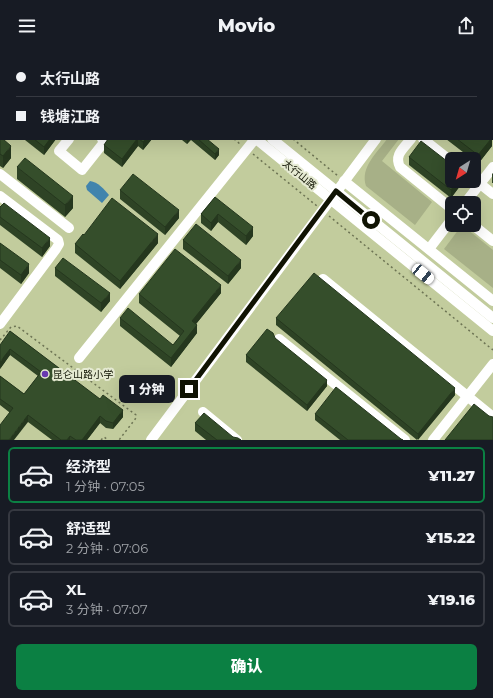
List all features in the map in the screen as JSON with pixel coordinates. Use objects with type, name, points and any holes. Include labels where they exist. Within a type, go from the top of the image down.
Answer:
[{"type":"street","points":[[68,140],[59,151],[82,170],[105,141],[104,140]]},
{"type":"street","points":[[79,358],[255,140]]},
{"type":"street","name":"太行山路","points":[[257,140],[406,248],[493,318]]},
{"type":"street","name":"太行山路","points":[[273,140],[334,195],[493,330]]},
{"type":"street","points":[[151,440],[375,140]]},
{"type":"street","points":[[410,140],[399,155],[398,161],[400,167],[445,203]]},
{"type":"street","points":[[424,140],[445,156]]},
{"type":"street","points":[[481,178],[493,167]]},
{"type":"street","points":[[0,174],[69,228]]},
{"type":"street","points":[[344,181],[493,301]]},
{"type":"street","points":[[481,185],[493,194]]},
{"type":"street","points":[[0,196],[58,240],[59,244],[0,324]]},
{"type":"street","points":[[429,249],[445,229]]},
{"type":"street","points":[[481,231],[493,241]]},
{"type":"street","points":[[406,248],[414,237]]},
{"type":"street","points":[[323,279],[493,417]]},
{"type":"street","points":[[279,339],[405,440]]},
{"type":"street","points":[[433,440],[493,364]]},
{"type":"street","points":[[203,412],[237,440]]},
{"type":"path","points":[[235,140],[493,350]]},
{"type":"path","points":[[294,140],[344,181]]},
{"type":"path","points":[[0,340],[11,327],[17,326],[136,415],[136,418],[119,440]]},
{"type":"path","points":[[101,440],[104,437],[108,440]]},
{"type":"green space","points":[[386,140],[398,140],[382,161],[432,202],[415,225],[366,186],[365,173],[367,166]]},
{"type":"green space","points":[[457,232],[471,232],[493,250],[493,288],[444,249]]},
{"type":"water","points":[[90,181],[98,184],[109,195],[102,203],[87,190],[86,186]]},
{"type":"building","points":[[0,140],[4,140],[11,146],[3,156],[0,154]]},
{"type":"building","points":[[35,140],[49,140],[44,147]]},
{"type":"building","points":[[107,140],[136,140],[122,159],[104,145]]},
{"type":"building","points":[[199,140],[208,140],[219,149],[215,154]]},
{"type":"building","points":[[458,140],[490,140],[480,152],[474,152]]},
{"type":"building","points":[[421,141],[445,160],[445,185],[409,157]]},
{"type":"building","points":[[25,158],[73,196],[65,205],[17,167]]},
{"type":"building","points":[[133,174],[179,210],[165,227],[120,190]]},
{"type":"building","points":[[215,197],[253,227],[246,236],[218,214],[211,223],[201,214]]},
{"type":"building","points":[[112,198],[158,234],[120,281],[75,244],[83,234],[84,235]]},
{"type":"building","points":[[4,203],[50,238],[42,248],[0,217],[0,207]]},
{"type":"building","points":[[196,224],[241,260],[228,276],[183,240]]},
{"type":"building","points":[[0,243],[29,264],[21,275],[0,260]]},
{"type":"building","points":[[175,249],[221,285],[192,321],[197,325],[171,358],[120,318],[128,308],[173,345],[184,331],[139,294]]},
{"type":"building","points":[[63,258],[110,293],[101,303],[55,268]]},
{"type":"building","points":[[314,273],[455,388],[418,434],[276,318]]},
{"type":"building","points":[[267,329],[273,333],[275,338],[327,380],[307,405],[246,355]]},
{"type":"building","points":[[10,331],[100,399],[103,395],[123,410],[113,423],[106,421],[100,416],[82,440],[76,440],[70,436],[67,440],[61,440],[28,415],[9,440],[0,440],[0,425],[13,408],[0,399],[0,376],[24,394],[41,372],[10,349],[0,362],[0,345]]},
{"type":"building","points":[[336,387],[403,440],[348,440],[315,414]]},
{"type":"building","points":[[474,404],[489,416],[493,417],[493,440],[445,440]]},
{"type":"building","points":[[204,413],[233,437],[241,440],[217,440],[195,423]]},
{"type":"place","name":"昆仑山路小学","points":[[45,374]]},
{"type":"route","points":[[189,389],[336,191],[371,220]]}]
